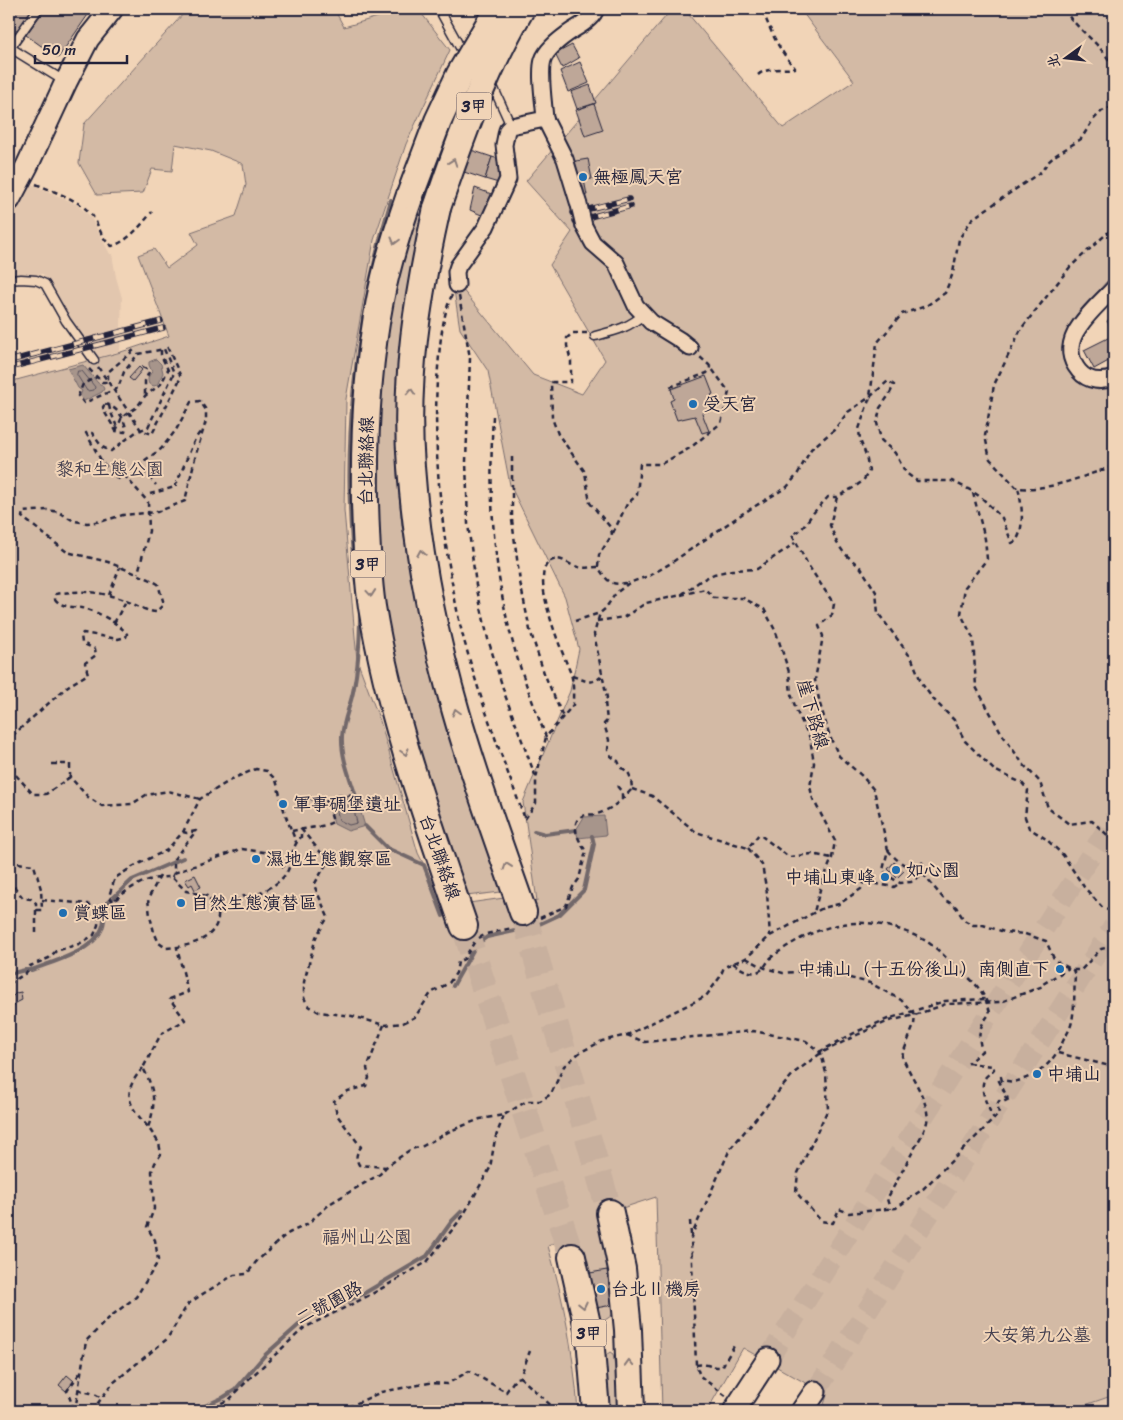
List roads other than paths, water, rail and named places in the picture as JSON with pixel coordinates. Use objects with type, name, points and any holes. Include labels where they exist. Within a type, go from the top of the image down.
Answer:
[{"type":"highway","name":"台北聯絡線","points":[[464,926],[416,787],[400,731],[372,606],[366,538],[365,442],[371,356],[380,298],[397,234],[442,113],[460,74],[498,9]]},
{"type":"highway","name":"3甲","points":[[521,9],[484,81],[464,130],[437,208],[418,302],[412,358],[410,457],[417,533],[440,653],[455,711],[525,920]]},
{"type":"highway","name":"3甲","points":[[610,1213],[622,1269],[628,1330],[631,1411]]},
{"type":"highway","name":"3甲","points":[[572,1257],[590,1337],[596,1411]]},
{"type":"highway","points":[[590,1337],[628,1330]]},
{"type":"main road","points":[[9,200],[88,40],[112,9]]},
{"type":"main road","points":[[736,1406],[768,1359]]},
{"type":"main road","points":[[802,1411],[815,1392]]},
{"type":"street","points":[[596,9],[584,23],[548,51],[543,59],[545,119],[565,159],[584,226],[593,243],[616,263],[627,284],[632,299],[651,322],[690,348]]},
{"type":"street","points":[[457,285],[456,272],[458,266],[486,227],[508,179],[504,137],[507,130],[511,126],[545,119]]},
{"type":"street","points":[[1114,288],[1079,325],[1071,345],[1075,367],[1082,374],[1091,380],[1102,381],[1114,378]]},
{"type":"lane","points":[[38,9],[10,47],[66,82]]},
{"type":"lane","points":[[440,9],[462,51],[491,82],[511,126]]},
{"type":"lane","points":[[9,280],[36,280],[45,284],[66,321],[94,360]]},
{"type":"lane","points":[[595,336],[622,329],[633,324],[644,314]]},
{"type":"water","points":[[156,359],[161,364],[163,373],[157,385],[154,386],[148,382],[152,372],[149,362]]},
{"type":"water","points":[[83,365],[104,389],[102,392],[84,401],[80,396],[82,391],[78,388],[68,369]]},
{"type":"water","points":[[357,800],[365,826],[348,831],[334,824],[328,802]]},
{"type":"water","points":[[604,816],[606,835],[578,838],[576,830],[584,817]]},
{"type":"waterway","points":[[356,583],[351,535],[350,486],[350,438],[354,389],[359,341],[368,294],[378,246],[391,200]]},
{"type":"waterway","points":[[357,800],[345,761],[342,737],[357,672],[360,612]]},
{"type":"waterway","points":[[311,798],[320,803],[328,802]]},
{"type":"waterway","points":[[365,826],[387,848],[424,865],[443,916]]},
{"type":"waterway","points":[[534,831],[545,834],[576,830]]},
{"type":"waterway","points":[[453,986],[476,945],[487,937],[533,927],[559,915],[584,890],[594,844],[592,836]]},
{"type":"waterway","points":[[113,898],[132,880],[183,858]]},
{"type":"waterway","points":[[101,909],[110,900]]},
{"type":"waterway","points":[[9,974],[32,970],[78,952],[97,937],[102,927],[104,916]]},
{"type":"waterway","points":[[194,1411],[235,1390],[264,1356],[302,1322],[363,1294],[427,1256],[452,1221],[462,1211]]},
{"type":"tunnel","points":[[768,1359],[1114,819]]},
{"type":"tunnel","points":[[523,912],[610,1213]]},
{"type":"tunnel","points":[[464,926],[572,1257]]},
{"type":"tunnel","points":[[815,1392],[1114,926]]},
{"type":"railway","points":[[573,213],[629,199]]},
{"type":"railway","points":[[575,221],[631,206]]},
{"type":"railway","points":[[9,361],[161,321]]},
{"type":"railway","points":[[9,368],[163,328]]},
{"type":"place","name":"無極鳳天宮","points":[[583,177]]},
{"type":"place","name":"受天宮","points":[[693,404]]},
{"type":"place","name":"軍事碉堡遺址","points":[[283,804]]},
{"type":"place","name":"濕地生態觀察區","points":[[256,859]]},
{"type":"place","name":"如心園","points":[[896,870]]},
{"type":"place","name":"中埔山東峰","points":[[885,877]]},
{"type":"place","name":"自然生態演替區","points":[[181,903]]},
{"type":"place","name":"賞蝶區","points":[[63,913]]},
{"type":"place","name":"中埔山（十五份後山）南側直下","points":[[1060,969]]},
{"type":"place","name":"中埔山","points":[[1037,1074]]},
{"type":"place","name":"台北Ⅱ機房","points":[[601,1289]]},
{"type":"park label","name":"黎和生態公園","points":[[110,469]]},
{"type":"park label","name":"福州山公園","points":[[367,1237]]},
{"type":"park label","name":"大安第九公墓","points":[[1037,1335]]}]
